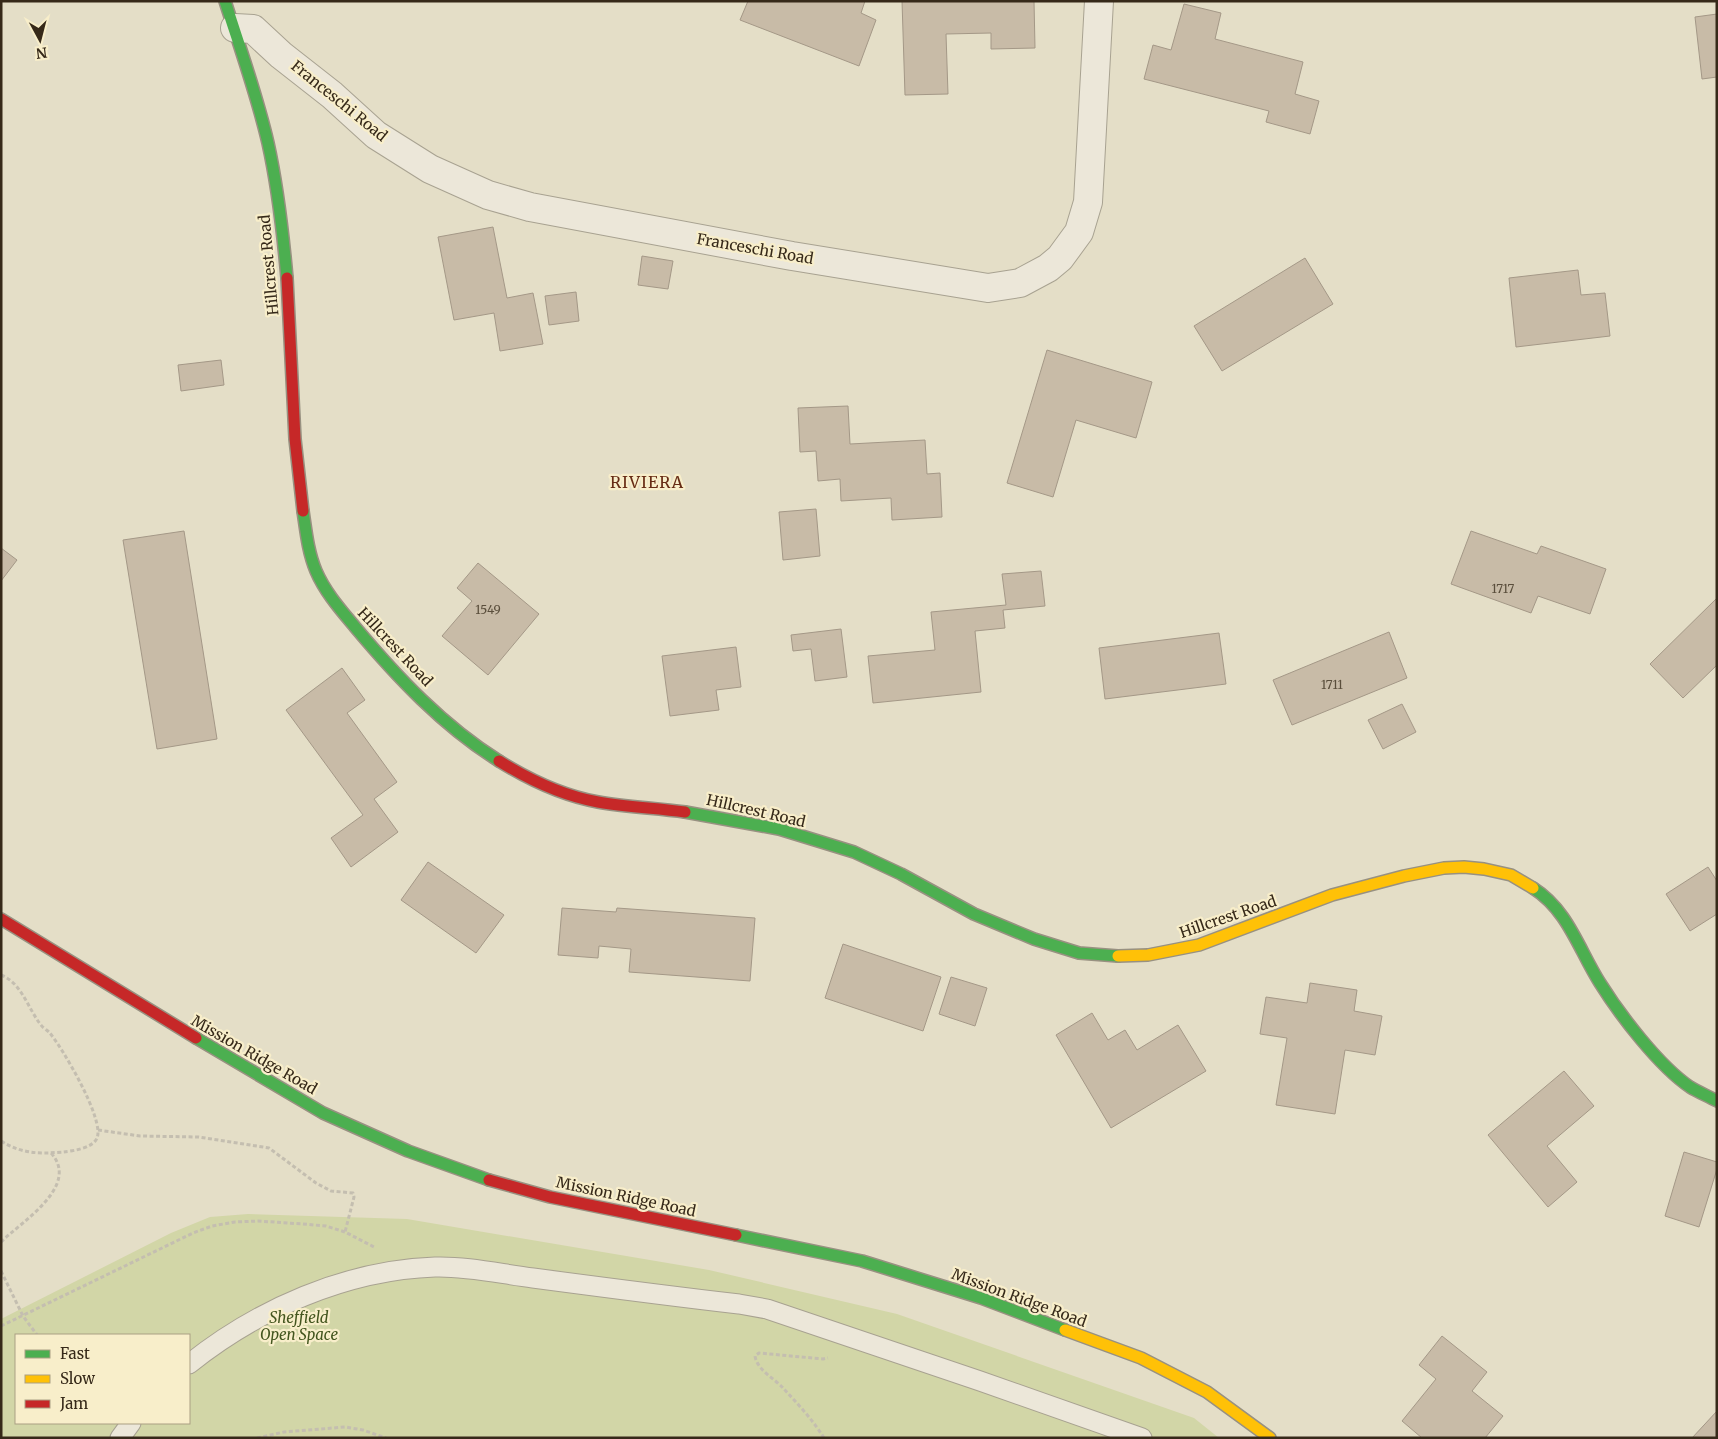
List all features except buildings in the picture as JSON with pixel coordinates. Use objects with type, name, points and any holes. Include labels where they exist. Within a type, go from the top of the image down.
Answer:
[{"type":"street","name":"Hillcrest Road","points":[[225,1],[255,94],[268,143],[283,227],[295,439],[307,542],[316,571],[331,598],[370,646],[440,718],[482,751],[513,770],[562,792],[597,802],[707,815],[779,829],[854,852],[901,874],[974,914],[1034,939],[1079,952],[1114,956],[1148,955],[1182,950],[1332,895],[1444,868],[1484,868],[1511,876],[1539,892],[1554,906],[1567,922],[1600,983],[1626,1020],[1667,1068],[1690,1087],[1717,1100]]},
{"type":"street","name":"Franceschi Road","points":[[235,28],[253,29],[281,55],[332,94],[376,135],[430,169],[488,195],[530,207],[792,256],[988,288],[1020,283],[1048,268],[1060,258],[1078,232],[1088,202],[1099,1]]},
{"type":"street","name":"Mission Ridge Road","points":[[1,919],[113,989],[291,1095],[323,1113],[408,1151],[479,1177],[550,1197],[862,1261],[981,1298],[1141,1358],[1207,1392],[1270,1438]]},
{"type":"lane","points":[[190,1363],[219,1341],[257,1318],[334,1285],[375,1275],[434,1267],[758,1307],[1142,1438]]},
{"type":"lane","points":[[120,1438],[130,1424]]},
{"type":"path","points":[[1,975],[9,978],[15,985],[67,1060],[86,1094],[96,1119],[98,1130],[97,1140],[87,1146],[66,1152],[23,1151],[1,1141]]},
{"type":"path","points":[[98,1130],[140,1136],[199,1137],[269,1148],[316,1183],[331,1191],[353,1193],[354,1197],[345,1232]]},
{"type":"path","points":[[1,1242],[38,1211],[58,1183],[59,1172],[56,1158],[51,1152]]},
{"type":"path","points":[[1,1326],[193,1233],[212,1226],[235,1222],[258,1222],[326,1226],[337,1230]]},
{"type":"path","points":[[1,1270],[23,1316],[36,1334]]},
{"type":"path","points":[[824,1438],[782,1386],[761,1367],[754,1356],[759,1353],[828,1358],[833,1354],[840,1334]]},
{"type":"path","points":[[257,1438],[284,1432],[345,1427],[363,1430],[386,1438]]},
{"type":"green space","name":"Sheffield Open Space","points":[[248,1214],[407,1219],[709,1270],[897,1314],[1194,1418],[1219,1438],[1,1438],[1,1319],[171,1233],[210,1217]]},
{"type":"traffic: fast","points":[[225,1],[264,125],[275,177],[287,278]]},
{"type":"traffic: fast","points":[[303,511],[313,564],[324,586],[338,607],[387,664],[422,700],[459,732],[499,761]]},
{"type":"traffic: fast","points":[[685,812],[779,829],[854,852],[901,874],[974,914],[1034,939],[1079,953],[1118,956]]},
{"type":"traffic: fast","points":[[1533,888],[1545,897],[1564,919],[1600,983],[1618,1010],[1653,1053],[1678,1078],[1690,1087],[1717,1101]]},
{"type":"traffic: fast","points":[[196,1038],[323,1113],[408,1151],[489,1180]]},
{"type":"traffic: fast","points":[[736,1235],[862,1261],[981,1298],[1065,1330]]},
{"type":"traffic: slow","points":[[1118,956],[1148,955],[1199,945],[1332,895],[1404,876],[1444,868],[1484,869],[1511,875],[1533,888]]},
{"type":"traffic: slow","points":[[1065,1330],[1141,1358],[1207,1392],[1270,1438]]},
{"type":"traffic: jam","points":[[287,278],[295,439],[303,511]]},
{"type":"traffic: jam","points":[[499,761],[547,786],[572,796],[619,805],[685,812]]},
{"type":"traffic: jam","points":[[1,919],[196,1038]]},
{"type":"traffic: jam","points":[[489,1180],[550,1197],[736,1235]]},
{"type":"district","name":"RIVIERA","points":[[647,482]]}]
